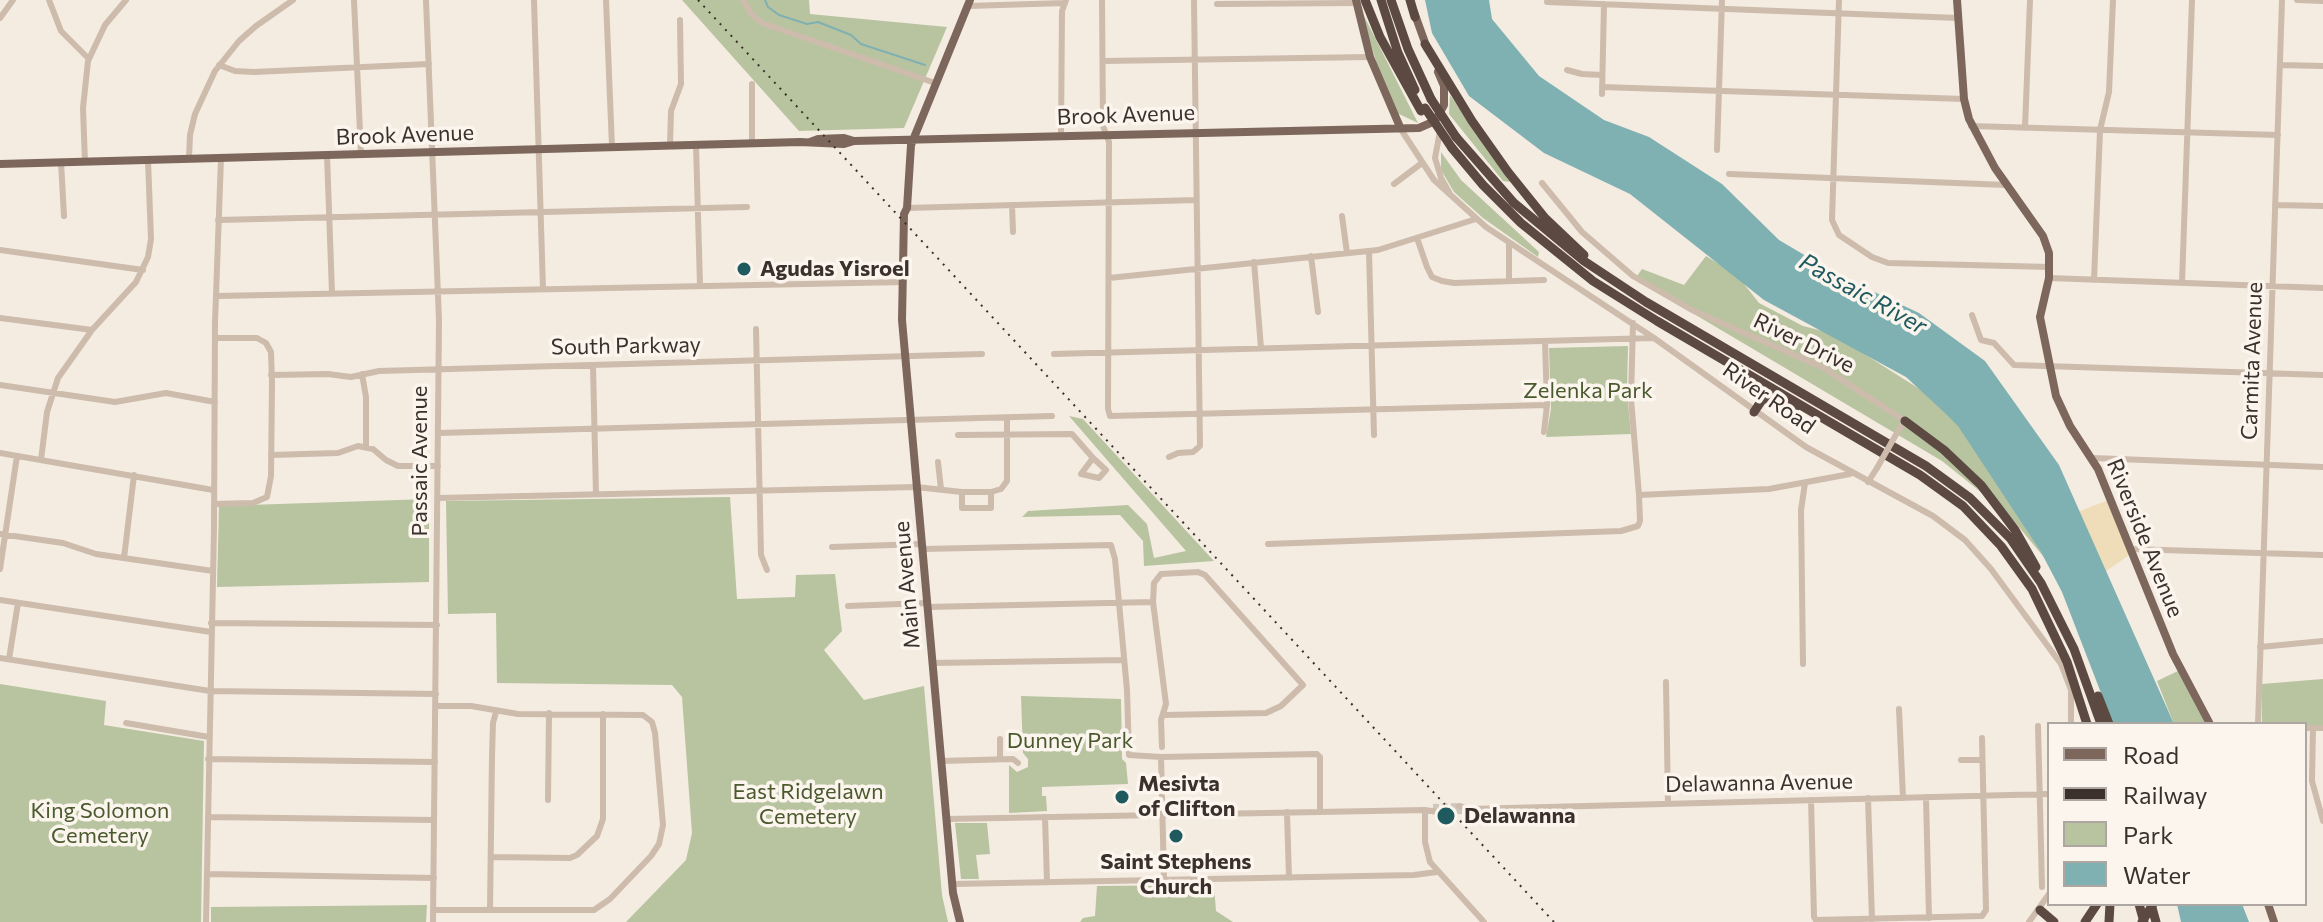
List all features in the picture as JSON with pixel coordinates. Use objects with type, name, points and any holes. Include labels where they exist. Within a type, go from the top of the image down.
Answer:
[{"type":"highway","points":[[1381,0],[1398,53],[1426,106],[1527,216],[1576,256],[1630,292],[1956,486],[2010,538],[2050,599]]},
{"type":"highway","points":[[1391,0],[1426,106]]},
{"type":"highway","points":[[1410,0],[1415,17]]},
{"type":"highway","points":[[1359,1],[1452,148],[1507,210],[1542,241],[1586,275],[1657,321],[1873,447],[1949,495],[1976,518],[2007,552],[2032,589],[2070,671],[2086,722]]},
{"type":"highway","points":[[1425,44],[1481,134],[1536,207],[1565,238],[1630,292]]},
{"type":"highway","points":[[1754,412],[1762,400],[1773,399],[1873,447]]},
{"type":"highway","points":[[1905,421],[1954,458],[1990,495],[2031,556],[2092,681],[2108,722]]},
{"type":"highway","points":[[2066,632],[2100,722]]},
{"type":"highway","points":[[2040,910],[2054,922]]},
{"type":"main road","points":[[1957,0],[1964,99],[1971,126],[2006,185],[2043,236],[2050,267]]},
{"type":"main road","points":[[1359,1],[1370,57],[1400,127]]},
{"type":"main road","name":"Main Avenue","points":[[960,922],[953,884],[931,663],[902,325],[912,139],[969,3]]},
{"type":"main road","points":[[1390,107],[1402,121],[1419,128],[1430,125],[1439,117],[1444,105],[1444,86],[1415,17]]},
{"type":"main road","points":[[1377,127],[1389,119],[1390,107]]},
{"type":"main road","name":"Brook Avenue","points":[[0,164],[810,142],[844,138],[854,141],[1419,128]]},
{"type":"main road","name":"Riverside Avenue","points":[[2050,267],[2040,317],[2060,407],[2093,458],[2173,654],[2209,722]]},
{"type":"street","points":[[0,18],[13,0]]},
{"type":"street","points":[[49,0],[61,31],[89,59]]},
{"type":"street","points":[[85,162],[84,81],[89,59],[105,25],[126,0]]},
{"type":"street","points":[[189,158],[195,114],[203,92],[219,65],[256,26],[293,0]]},
{"type":"street","points":[[354,0],[361,154]]},
{"type":"street","name":"Passaic Avenue","points":[[426,0],[439,369],[433,922]]},
{"type":"street","points":[[534,0],[543,289]]},
{"type":"street","points":[[606,0],[612,147]]},
{"type":"street","points":[[743,0],[762,23],[935,83]]},
{"type":"street","points":[[751,0],[751,13]]},
{"type":"street","points":[[1102,0],[1103,126],[1109,142],[1109,413],[1114,417],[1128,417],[1547,405]]},
{"type":"street","points":[[1169,457],[1199,448],[1194,0]]},
{"type":"street","points":[[1839,0],[1833,225],[1839,235],[1879,260],[1896,264],[2050,267]]},
{"type":"street","points":[[2025,128],[2030,0]]},
{"type":"street","points":[[2094,280],[2101,114],[2109,92],[2113,0]]},
{"type":"street","points":[[2182,283],[2192,0]]},
{"type":"street","name":"Carmita Avenue","points":[[2258,722],[2282,0]]},
{"type":"street","points":[[2297,0],[2323,1]]},
{"type":"street","points":[[969,3],[1065,1],[1061,135]]},
{"type":"street","points":[[1217,4],[1359,1]]},
{"type":"street","points":[[1547,2],[1722,4],[1838,14],[1958,18]]},
{"type":"street","points":[[1604,2],[1602,90],[1964,99]]},
{"type":"street","points":[[1717,150],[1722,4]]},
{"type":"street","points":[[670,145],[671,111],[681,84],[680,20]]},
{"type":"street","points":[[1103,61],[1370,57]]},
{"type":"street","points":[[219,65],[235,71],[254,72],[429,64]]},
{"type":"street","points":[[2280,65],[2323,66]]},
{"type":"street","points":[[1567,70],[1602,75]]},
{"type":"street","points":[[752,84],[752,143]]},
{"type":"street","points":[[1444,86],[1446,106],[1435,158],[1441,178],[1459,204]]},
{"type":"street","points":[[1971,126],[2278,135]]},
{"type":"street","name":"River Road","points":[[1400,127],[1440,187],[1476,219],[1633,323],[1754,412],[1823,458],[1933,516],[1965,540],[2046,641],[2067,677],[2072,697],[2071,722]]},
{"type":"street","points":[[696,145],[700,285]]},
{"type":"street","points":[[327,155],[332,293]]},
{"type":"street","points":[[206,922],[215,338],[221,158]]},
{"type":"street","points":[[41,460],[47,412],[63,369],[92,330],[136,282],[150,252],[148,160]]},
{"type":"street","points":[[61,162],[64,216]]},
{"type":"street","points":[[1394,184],[1422,163]]},
{"type":"street","points":[[1729,174],[2006,185]]},
{"type":"street","name":"River Drive","points":[[1542,183],[1573,223],[1621,267],[1656,291],[1704,316],[1824,368],[1905,421]]},
{"type":"street","points":[[907,208],[1196,200]]},
{"type":"street","points":[[1012,205],[1013,232]]},
{"type":"street","points":[[2275,205],[2323,206]]},
{"type":"street","points":[[218,220],[747,207]]},
{"type":"street","points":[[1342,216],[1347,253]]},
{"type":"street","points":[[1109,278],[1369,251],[1476,219]]},
{"type":"street","points":[[1417,238],[1427,267],[1437,279],[1454,283],[1544,280]]},
{"type":"street","points":[[1509,243],[1509,281]]},
{"type":"street","points":[[0,250],[143,270]]},
{"type":"street","points":[[1369,251],[1374,435]]},
{"type":"street","points":[[1311,256],[1318,312]]},
{"type":"street","points":[[1254,262],[1261,348]]},
{"type":"street","points":[[2049,278],[2323,288]]},
{"type":"street","points":[[217,296],[903,282]]},
{"type":"street","points":[[1972,315],[1981,340],[1994,343],[2014,365],[2323,375]]},
{"type":"street","points":[[0,318],[92,330]]},
{"type":"street","points":[[1268,544],[1621,531],[1638,526],[1639,495],[1631,399],[1633,323]]},
{"type":"street","points":[[756,329],[761,555],[767,570]]},
{"type":"street","points":[[214,504],[259,502],[267,497],[271,455],[271,352],[262,340],[215,338]]},
{"type":"street","points":[[1054,354],[1654,338]]},
{"type":"street","points":[[1544,432],[1547,405],[1545,341]]},
{"type":"street","name":"South Parkway","points":[[271,375],[328,374],[351,377],[379,371],[982,354]]},
{"type":"street","points":[[593,366],[596,494]]},
{"type":"street","points":[[362,374],[366,397],[366,447]]},
{"type":"street","points":[[0,385],[115,402],[166,393],[215,402]]},
{"type":"street","points":[[438,433],[1007,421],[1052,416]]},
{"type":"street","points":[[438,498],[916,487],[991,492],[1001,489],[1007,481],[1007,421]]},
{"type":"street","points":[[1868,482],[1905,421]]},
{"type":"street","points":[[958,435],[1072,434],[1093,458]]},
{"type":"street","points":[[271,455],[332,454],[358,446],[366,447],[398,466],[438,466]]},
{"type":"street","points":[[0,453],[213,490]]},
{"type":"street","points":[[0,569],[17,456]]},
{"type":"street","points":[[1823,458],[1831,469],[1825,479]]},
{"type":"street","points":[[2093,458],[2323,467]]},
{"type":"street","points":[[938,462],[941,489]]},
{"type":"street","points":[[1639,495],[1769,489],[1852,474]]},
{"type":"street","points":[[124,558],[134,475]]},
{"type":"street","points":[[1803,664],[1801,510],[1805,483]]},
{"type":"street","points":[[962,492],[962,508],[991,508],[991,492]]},
{"type":"street","points":[[3,534],[63,543],[96,554],[213,571]]},
{"type":"street","points":[[832,547],[1112,546],[1124,660],[1129,755],[1319,754],[1320,812]]},
{"type":"street","points":[[2130,549],[2323,555]]},
{"type":"street","points":[[1162,747],[1164,715],[1166,704],[1153,602],[1154,583],[1161,574],[1201,573],[1303,685],[1281,706],[1266,713],[1164,715]]},
{"type":"street","points":[[0,600],[211,632]]},
{"type":"street","points":[[848,606],[1153,602]]},
{"type":"street","points":[[9,659],[18,603]]},
{"type":"street","points":[[211,623],[437,625]]},
{"type":"street","points":[[2260,647],[2323,641]]},
{"type":"street","points":[[0,658],[210,691],[436,694]]},
{"type":"street","points":[[931,663],[1124,660]]},
{"type":"street","points":[[1666,682],[1668,804]]},
{"type":"street","points":[[433,910],[594,910],[651,856],[659,844],[663,825],[654,727],[643,715],[496,712],[471,706],[436,706]]},
{"type":"street","points":[[1899,709],[1903,798]]},
{"type":"street","points":[[490,910],[493,723],[496,712]]},
{"type":"street","points":[[548,800],[549,713]]},
{"type":"street","points":[[491,857],[570,858],[597,836],[603,819],[603,714]]},
{"type":"street","points":[[126,723],[209,737]]},
{"type":"street","points":[[2038,726],[2042,887]]},
{"type":"street","points":[[2323,728],[2309,728],[2312,781],[2323,821]]},
{"type":"street","points":[[1811,800],[1813,909],[1816,920],[1982,916],[1986,903],[1982,738]]},
{"type":"street","points":[[1000,739],[1000,759]]},
{"type":"street","points":[[1161,757],[1164,880]]},
{"type":"street","points":[[208,759],[435,762]]},
{"type":"street","points":[[941,761],[1013,759],[1018,763]]},
{"type":"street","points":[[1961,760],[1981,760]]},
{"type":"street","name":"Delawanna Avenue","points":[[1464,809],[2047,794]]},
{"type":"street","points":[[1926,797],[1929,918]]},
{"type":"street","points":[[1868,798],[1872,920]]},
{"type":"street","points":[[947,819],[1432,809],[1425,848],[1430,862],[1484,922]]},
{"type":"street","points":[[1287,812],[1289,878]]},
{"type":"street","points":[[208,817],[434,820]]},
{"type":"street","points":[[1045,817],[1047,882]]},
{"type":"street","points":[[953,884],[1414,875],[1437,872]]},
{"type":"street","points":[[207,874],[434,878]]},
{"type":"street","points":[[2029,922],[2047,898]]},
{"type":"green space","points":[[682,0],[809,0],[810,14],[947,27],[904,128],[799,131]]},
{"type":"green space","points":[[1361,10],[1418,123],[1397,113],[1383,85]]},
{"type":"green space","points":[[1450,95],[1510,182],[1503,181],[1449,114]]},
{"type":"green space","points":[[1441,152],[1461,180],[1539,252],[1538,257],[1483,218],[1454,192],[1441,170]]},
{"type":"green space","points":[[1706,256],[1737,275],[1759,303],[1803,326],[1831,333],[1948,407],[2048,562],[2008,514],[2005,515],[1942,461],[1635,279],[1642,269],[1684,285]]},
{"type":"green space","name":"Zelenka Park","points":[[1628,346],[1627,392],[1631,434],[1546,437],[1551,409],[1549,348]]},
{"type":"green space","points":[[1069,416],[1083,419],[1214,561],[1144,566],[1143,541],[1120,515],[1022,517],[1028,511],[1128,505],[1147,524],[1154,558],[1186,551]]},
{"type":"green space","name":"East Ridgelawn Cemetery","points":[[730,497],[737,599],[795,597],[796,575],[835,574],[842,631],[824,650],[864,700],[924,686],[942,895],[948,922],[626,922],[686,860],[692,833],[682,697],[672,685],[497,683],[496,613],[448,614],[446,501]]},
{"type":"green space","points":[[429,499],[429,582],[217,587],[219,506]]},
{"type":"green space","points":[[2178,671],[2205,722],[2173,722],[2157,681]]},
{"type":"green space","points":[[2323,679],[2323,726],[2307,725],[2307,722],[2262,722],[2262,684]]},
{"type":"green space","name":"King Solomon Cemetery","points":[[0,684],[106,701],[104,725],[204,741],[201,922],[0,922]]},
{"type":"green space","name":"Dunney Park","points":[[1021,696],[1121,699],[1122,759],[1126,763],[1128,784],[1042,787],[1047,811],[1009,813],[1009,765],[1017,772],[1028,767],[1028,759],[1023,753]]},
{"type":"green space","points":[[955,823],[987,823],[990,854],[976,855],[979,879],[961,879]]},
{"type":"green space","points":[[1214,885],[1216,911],[1233,922],[1080,922],[1083,918],[1095,916],[1097,886]]},
{"type":"green space","points":[[427,905],[426,922],[211,922],[211,907]]},
{"type":"sand","points":[[2111,499],[2132,553],[2102,574],[2075,513]]},
{"type":"water","name":"Passaic River","points":[[1425,0],[1489,0],[1492,19],[1539,76],[1604,120],[1649,137],[1722,184],[1779,240],[1838,275],[1919,313],[1985,361],[2059,465],[2173,722],[2112,722],[2062,592],[2041,552],[1958,426],[1945,413],[1906,377],[1764,300],[1630,194],[1544,153],[1469,96],[1432,33]]},
{"type":"water","points":[[2177,906],[2243,906],[2249,922],[2181,922]]},
{"type":"waterway","points":[[765,0],[768,7],[779,15],[807,24],[818,22],[851,35],[861,44],[925,65]]},
{"type":"tunnel","points":[[1433,807],[1459,806]]},
{"type":"tunnel","points":[[1438,812],[1463,811]]},
{"type":"railway","points":[[698,0],[1554,922]]},
{"type":"place","name":"Agudas Yisroel","points":[[744,269]]},
{"type":"place","name":"Mesivta of Clifton","points":[[1122,797]]},
{"type":"place","name":"Delawanna","points":[[1446,816]]},
{"type":"place","name":"Saint Stephens Church","points":[[1176,836]]}]
